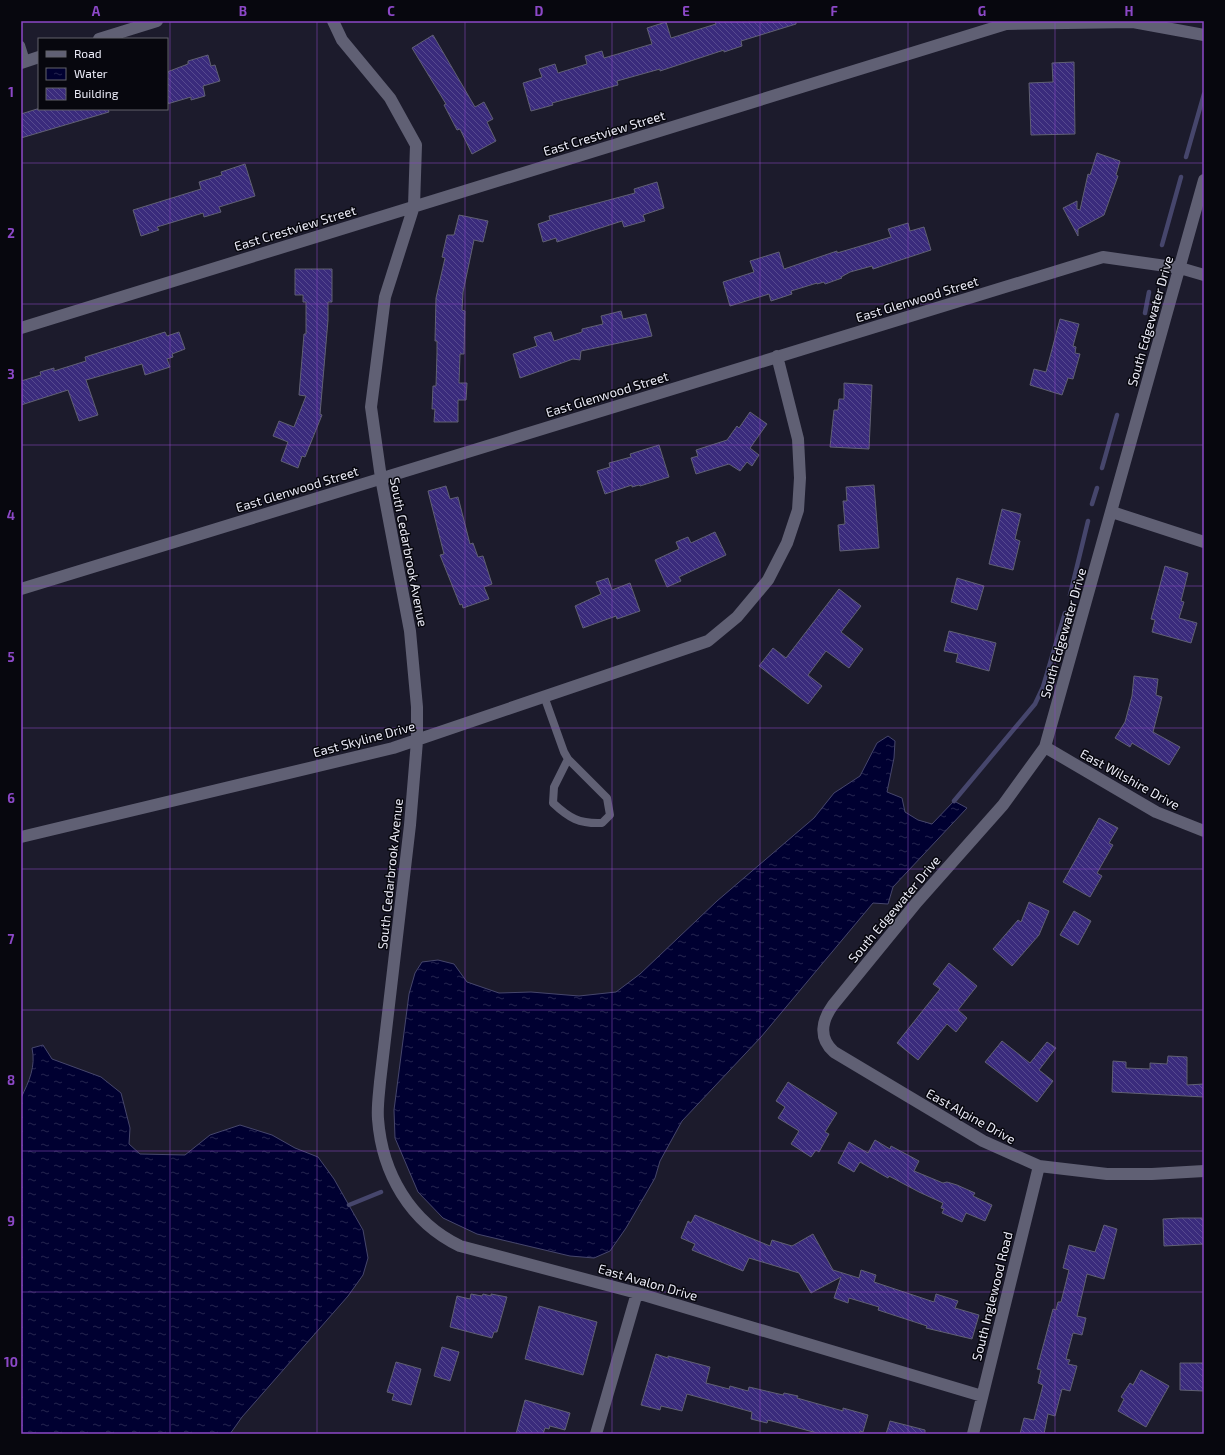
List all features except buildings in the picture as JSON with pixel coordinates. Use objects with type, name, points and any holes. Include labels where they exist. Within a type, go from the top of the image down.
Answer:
[{"type":"street","points":[[102,38],[157,21]]},
{"type":"street","name":"South Cedarbrook Avenue","points":[[333,21],[342,40],[390,98],[416,145],[414,206],[384,297],[371,407],[381,478],[410,631],[416,700],[417,741],[406,870],[377,1117]]},
{"type":"street","name":"East Crestview Street","points":[[21,328],[1006,24],[1133,22],[1204,34]]},
{"type":"street","points":[[24,62],[38,57]]},
{"type":"street","name":"South Edgewater Drive","points":[[823,1028],[826,1016],[833,1005],[917,902],[1002,805],[1045,747],[1204,180]]},
{"type":"street","name":"East Glenwood Street","points":[[21,588],[1103,257],[1180,268],[1204,275]]},
{"type":"street","name":"East Skyline Drive","points":[[21,837],[417,741],[444,729],[708,641],[738,617],[768,580],[787,543],[798,510],[800,478],[798,439],[777,356]]},
{"type":"street","points":[[1112,512],[1204,542]]},
{"type":"street","name":"East Wilshire Drive","points":[[1045,747],[1156,812],[1204,831]]},
{"type":"street","name":"East Alpine Drive","points":[[823,1028],[826,1042],[834,1052],[983,1141],[1039,1166],[1122,1175],[1204,1171]]},
{"type":"street","name":"East Avalon Drive","points":[[377,1117],[387,1163],[399,1191],[417,1215],[436,1233],[448,1240],[472,1250],[637,1293],[982,1396]]},
{"type":"street","name":"South Inglewood Road","points":[[973,1434],[1039,1166]]},
{"type":"street","points":[[596,1434],[637,1293]]},
{"type":"lane","points":[[21,45],[24,62]]},
{"type":"lane","points":[[544,696],[568,759],[607,798],[610,814],[602,823],[589,823],[568,817],[553,803],[554,787],[568,759]]},
{"type":"water","points":[[888,736],[895,741],[894,758],[887,792],[902,798],[905,812],[918,820],[932,824],[954,801],[967,808],[893,887],[888,904],[873,903],[761,1037],[682,1121],[660,1161],[655,1178],[626,1228],[610,1251],[594,1258],[570,1256],[477,1234],[443,1218],[418,1192],[395,1138],[394,1110],[409,994],[415,973],[422,962],[438,960],[454,964],[467,982],[499,993],[531,992],[579,996],[616,992],[640,974],[717,901],[814,818],[834,793],[860,776],[877,743]]},
{"type":"water","points":[[43,1045],[52,1059],[101,1077],[121,1093],[130,1128],[129,1144],[140,1154],[185,1155],[210,1135],[240,1125],[272,1135],[295,1148],[318,1157],[334,1179],[363,1230],[368,1258],[363,1275],[348,1296],[242,1417],[230,1434],[21,1434],[21,1098],[29,1080],[32,1068],[32,1048]]},
{"type":"waterway","points":[[1186,157],[1204,94]]},
{"type":"waterway","points":[[1162,245],[1181,177]]},
{"type":"waterway","points":[[1145,313],[1149,292]]},
{"type":"waterway","points":[[1102,468],[1117,415]]},
{"type":"waterway","points":[[1092,504],[1097,488]]},
{"type":"waterway","points":[[1070,595],[1088,521]]},
{"type":"waterway","points":[[954,801],[1035,704],[1043,687],[1065,613]]},
{"type":"waterway","points":[[349,1205],[381,1192]]}]
